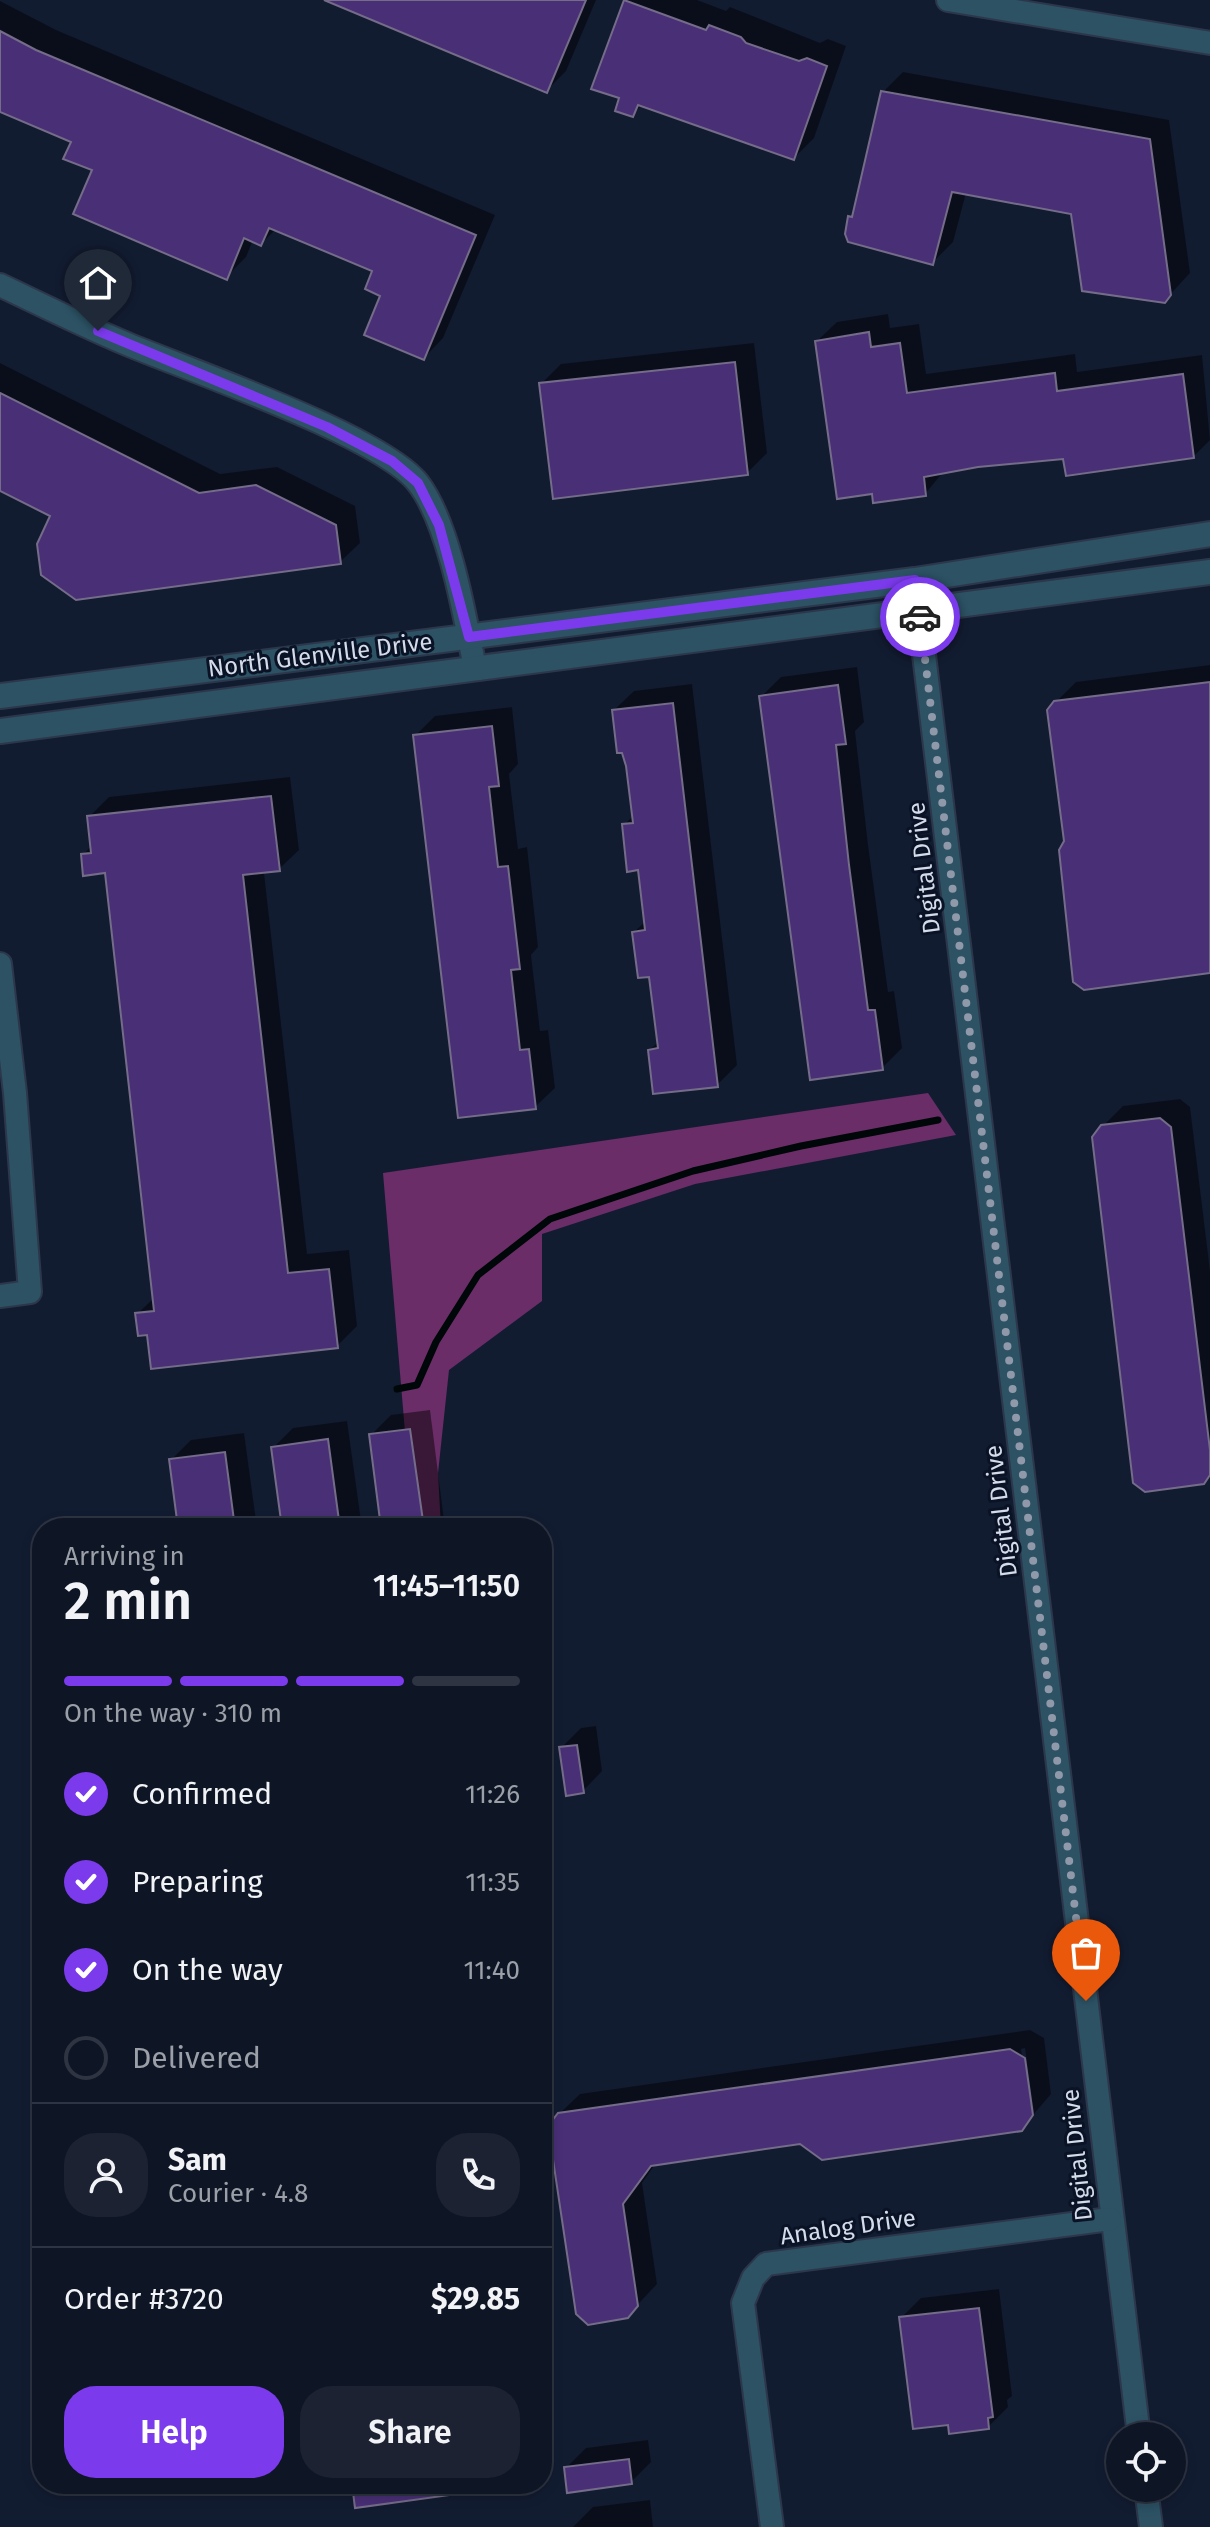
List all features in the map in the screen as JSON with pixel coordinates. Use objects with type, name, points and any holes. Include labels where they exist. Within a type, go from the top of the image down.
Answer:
[{"type":"street","points":[[948,0],[1210,43]]},
{"type":"street","points":[[0,285],[122,342],[327,427],[392,461],[418,483],[439,525],[475,668]]},
{"type":"street","name":"North Glenville Drive","points":[[0,696],[915,580],[1210,534]]},
{"type":"street","name":"North Glenville Drive","points":[[0,731],[1210,572]]},
{"type":"street","name":"Digital Drive","points":[[915,580],[1110,2219],[1137,2422]]},
{"type":"street","points":[[0,964],[15,1093],[30,1292],[0,1296]]},
{"type":"street","name":"Analog Drive","points":[[772,2527],[743,2303],[753,2278],[766,2264],[1110,2219]]},
{"type":"street","points":[[1148,2502],[1151,2527]]},
{"type":"shaded area","points":[[928,1093],[956,1135],[695,1184],[542,1234],[542,1301],[449,1370],[438,1473],[440,1518],[416,1518],[408,1467],[383,1173]]},
{"type":"building","points":[[324,0],[586,0],[547,93]]},
{"type":"building","points":[[624,0],[706,30],[709,25],[741,37],[746,43],[799,61],[807,58],[827,66],[794,160],[638,105],[633,117],[615,111],[619,98],[591,89]]},
{"type":"building","points":[[0,31],[36,50],[476,235],[424,360],[364,335],[380,296],[365,289],[372,271],[269,228],[261,246],[244,238],[227,280],[73,214],[92,170],[63,159],[71,142],[0,112]]},
{"type":"building","points":[[881,91],[1150,139],[1171,295],[1165,303],[1082,291],[1071,214],[952,192],[933,265],[848,242],[845,234],[848,216],[852,217]]},
{"type":"building","points":[[869,332],[871,347],[900,343],[907,393],[1055,373],[1057,391],[1183,374],[1194,458],[1066,476],[1063,459],[978,467],[924,477],[926,496],[873,503],[872,494],[837,499],[815,341]]},
{"type":"building","points":[[735,362],[748,475],[553,499],[539,383]]},
{"type":"building","points":[[0,393],[199,493],[256,485],[336,525],[341,564],[76,600],[41,575],[37,544],[50,516],[0,491]]},
{"type":"building","points":[[1210,682],[1210,973],[1084,990],[1073,982],[1059,850],[1064,841],[1047,710],[1054,701]]},
{"type":"building","points":[[838,685],[846,744],[836,745],[849,865],[868,1010],[875,1010],[883,1070],[810,1080],[759,696]]},
{"type":"building","points":[[673,703],[718,1087],[653,1094],[648,1050],[658,1048],[649,977],[638,978],[632,932],[645,930],[638,870],[627,872],[622,824],[633,823],[626,766],[622,753],[617,753],[612,710]]},
{"type":"building","points":[[492,726],[499,786],[489,787],[498,867],[508,866],[520,969],[511,970],[520,1050],[529,1049],[536,1109],[458,1118],[413,735]]},
{"type":"building","points":[[271,796],[280,871],[243,875],[288,1273],[329,1269],[338,1348],[151,1369],[147,1335],[138,1336],[135,1313],[154,1311],[105,873],[83,876],[81,854],[91,853],[87,816]]},
{"type":"building","points":[[1160,1118],[1171,1127],[1210,1450],[1210,1475],[1204,1484],[1145,1492],[1133,1483],[1092,1137],[1101,1125]]},
{"type":"building","points":[[410,1429],[423,1518],[380,1518],[369,1434]]},
{"type":"building","points":[[328,1439],[339,1518],[281,1518],[271,1447]]},
{"type":"building","points":[[225,1452],[234,1518],[177,1518],[169,1459]]},
{"type":"building","points":[[577,1745],[584,1793],[566,1796],[559,1747]]},
{"type":"building","points":[[1010,2049],[1025,2058],[1033,2115],[1022,2131],[822,2160],[800,2144],[651,2166],[623,2204],[638,2306],[628,2318],[588,2325],[576,2314],[552,2153],[552,2121],[558,2113]]},
{"type":"building","points":[[979,2308],[993,2417],[988,2418],[989,2429],[949,2434],[948,2425],[913,2429],[899,2317]]},
{"type":"building","points":[[629,2459],[632,2484],[567,2493],[564,2467]]},
{"type":"building","points":[[353,2494],[450,2494],[450,2495],[355,2508]]},
{"type":"waterway","points":[[397,1389],[417,1385],[436,1342],[478,1275],[550,1219],[693,1171],[801,1146],[938,1120]]},
{"type":"way so far","points":[[920,617],[1086,2001]]},
{"type":"route","points":[[98,331],[327,427],[392,461],[418,483],[439,525],[469,637],[915,580],[920,617]]}]
